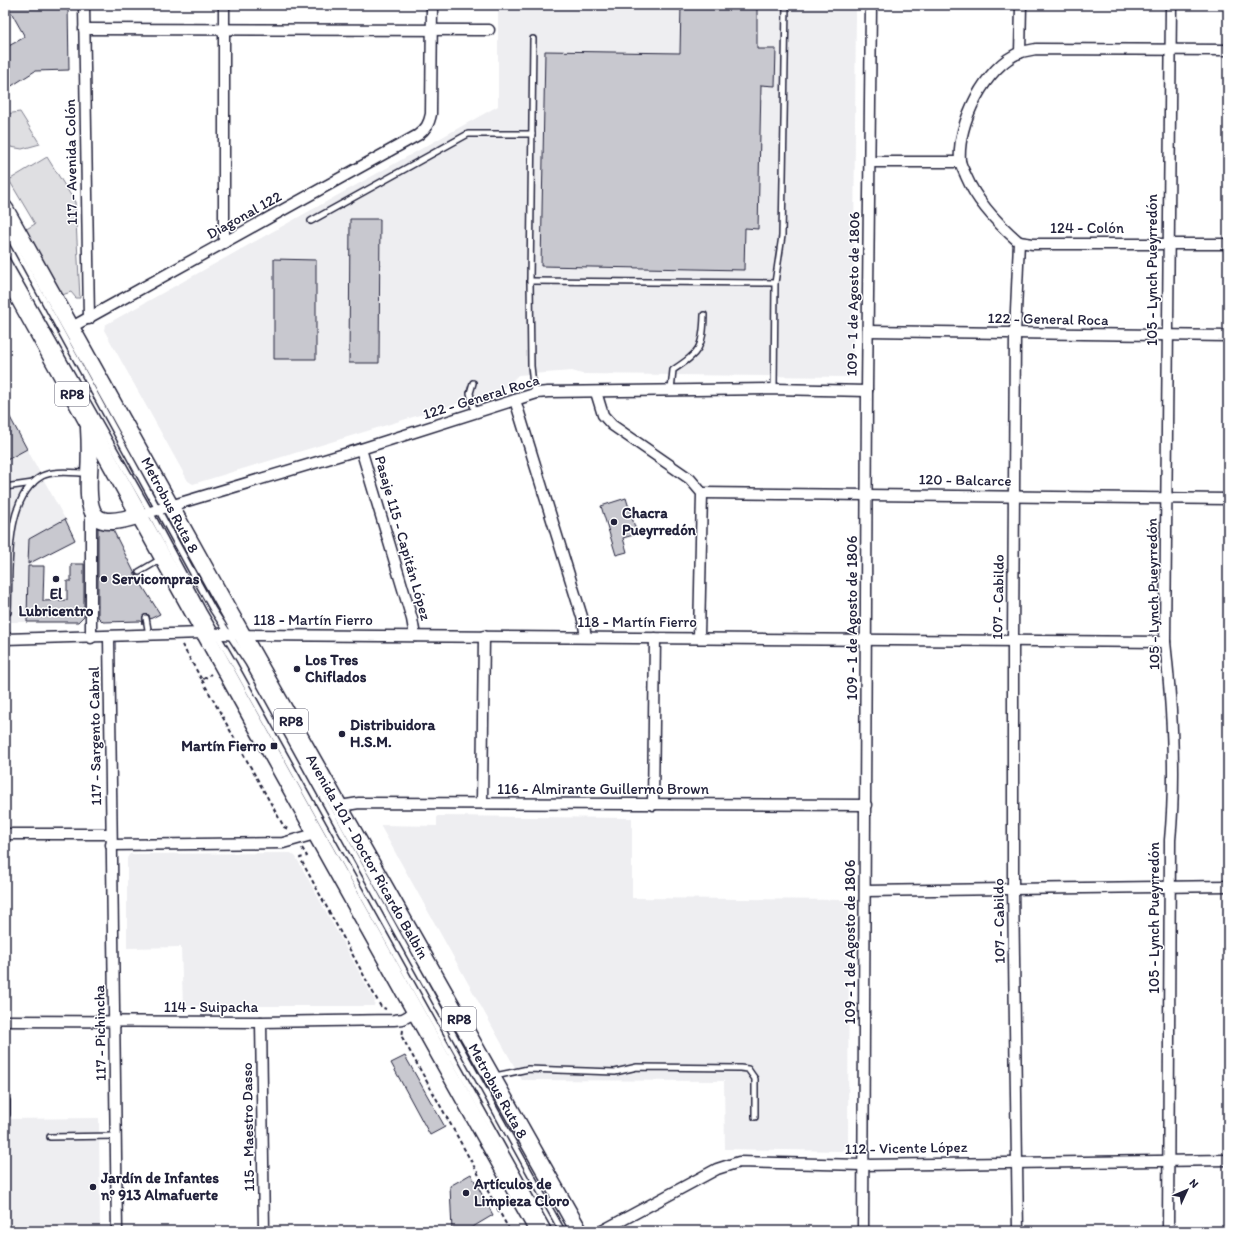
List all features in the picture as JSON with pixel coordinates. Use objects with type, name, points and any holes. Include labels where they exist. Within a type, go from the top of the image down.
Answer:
[{"type":"main road","name":"Avenida 101 - Doctor Ricardo Balbín","points":[[5,209],[70,328],[155,510],[163,557],[209,633],[315,834],[538,1231]]},
{"type":"main road","name":"Avenida 101 - Doctor Ricardo Balbín","points":[[5,273],[88,425],[155,510],[236,635],[340,806],[579,1231]]},
{"type":"main road","points":[[88,425],[90,442],[90,473],[88,497],[91,511],[96,516],[106,521],[116,521],[155,510]]},
{"type":"street","name":"117 - Avenida Colón","points":[[84,5],[89,319]]},
{"type":"street","points":[[224,5],[224,243]]},
{"type":"street","points":[[431,31],[432,5]]},
{"type":"street","name":"109 - 1 de Agosto de 1806","points":[[863,1231],[868,494],[867,391],[871,5]]},
{"type":"street","points":[[1020,53],[1021,5]]},
{"type":"street","name":"105 - Lynch Pueyrredón","points":[[1168,1231],[1170,840],[1172,805],[1170,686],[1165,642],[1170,5]]},
{"type":"street","points":[[84,29],[224,28],[431,31],[488,30]]},
{"type":"street","name":"Diagonal 122","points":[[70,328],[89,319],[418,135],[429,123],[431,114],[431,31]]},
{"type":"street","points":[[1019,242],[1001,227],[986,209],[970,186],[960,162],[964,132],[968,115],[974,100],[994,73],[1007,61],[1020,53],[1036,49],[1228,50]]},
{"type":"street","points":[[870,162],[960,162]]},
{"type":"street","name":"124 - Colón","points":[[1019,242],[1033,244],[1228,244]]},
{"type":"street","name":"107 - Cabildo","points":[[1018,1231],[1013,889],[1013,642],[1015,334],[1019,242]]},
{"type":"street","name":"122 - General Roca","points":[[868,331],[1228,336]]},
{"type":"street","name":"122 - General Roca","points":[[155,510],[361,449],[534,394],[548,392],[774,389],[867,391]]},
{"type":"street","points":[[596,392],[603,415],[612,425],[690,479],[702,493],[699,638]]},
{"type":"street","points":[[516,400],[583,620],[586,637]]},
{"type":"street","name":"Pasaje 115 - Capitán López","points":[[361,449],[412,619],[415,636]]},
{"type":"street","name":"120 - Balcarce","points":[[702,493],[1228,499]]},
{"type":"street","points":[[91,511],[91,638]]},
{"type":"street","name":"118 - Martín Fierro","points":[[5,639],[91,638],[209,633],[236,635],[1165,642]]},
{"type":"street","points":[[482,803],[484,636]]},
{"type":"street","name":"117 - Sargento Cabral","points":[[109,637],[112,834]]},
{"type":"street","points":[[653,805],[655,638]]},
{"type":"street","name":"116 - Almirante Guillermo Brown","points":[[340,806],[359,803],[866,805]]},
{"type":"street","points":[[5,834],[112,834]]},
{"type":"street","name":"117 - Pichincha","points":[[112,834],[117,1231]]},
{"type":"street","points":[[111,845],[283,843],[315,834]]},
{"type":"street","points":[[865,891],[1228,886]]},
{"type":"street","name":"114 - Suipacha","points":[[5,1021],[261,1022],[397,1020],[416,1012]]},
{"type":"street","name":"115 - Maestro Dasso","points":[[261,1022],[264,1231]]},
{"type":"street","name":"112 - Vicente López","points":[[602,1231],[729,1164],[739,1162],[863,1164],[1018,1161],[1228,1160]]},
{"type":"lane","points":[[774,389],[776,283],[782,236],[786,5]]},
{"type":"lane","points":[[533,39],[530,281],[531,366],[534,394]]},
{"type":"lane","points":[[311,221],[468,134],[532,134]]},
{"type":"lane","name":"Metrobus Ruta 8","points":[[5,229],[155,510],[209,633],[233,662],[549,1231]]},
{"type":"lane","name":"Metrobus Ruta 8","points":[[5,257],[155,510]]},
{"type":"lane","points":[[530,281],[776,283]]},
{"type":"lane","points":[[671,391],[673,370],[688,360],[697,351],[704,339],[704,315]]},
{"type":"lane","points":[[473,383],[470,393],[476,413]]},
{"type":"lane","points":[[5,612],[8,612],[12,523],[21,499],[33,484],[43,476],[51,474],[90,473]]},
{"type":"lane","points":[[5,487],[33,484]]},
{"type":"lane","points":[[139,572],[163,557]]},
{"type":"lane","points":[[146,618],[149,635]]},
{"type":"lane","name":"Metrobus Ruta 8","points":[[236,635],[248,663],[562,1231]]},
{"type":"lane","points":[[492,1077],[528,1069],[615,1072],[637,1067],[748,1069],[756,1079],[755,1117]]},
{"type":"lane","points":[[5,1098],[7,1101],[7,1114]]},
{"type":"lane","points":[[50,1137],[116,1136]]},
{"type":"path","points":[[202,680],[284,827],[294,831],[307,856],[300,858],[381,1007],[393,1011],[403,1030],[402,1037],[510,1231]]},
{"type":"shaded area","points":[[498,5],[856,5],[853,372],[848,377],[582,374],[572,371],[518,375],[506,387],[495,392],[193,484],[188,481],[104,330],[105,325],[498,106]]},
{"type":"shaded area","points":[[20,112],[40,144],[22,149],[5,146],[5,114]]},
{"type":"shaded area","points":[[47,157],[75,202],[80,298],[76,298],[71,292],[59,296],[23,231],[35,224],[9,180]]},
{"type":"shaded area","points":[[27,449],[65,519],[29,539],[27,622],[5,622],[5,461]]},
{"type":"shaded area","points":[[437,816],[632,818],[632,898],[849,900],[848,1145],[842,1151],[725,1149],[724,1081],[522,1080],[380,825],[437,826]]},
{"type":"shaded area","points":[[291,853],[296,857],[375,1001],[374,1006],[183,1006],[181,947],[127,948],[127,858],[130,854]]},
{"type":"shaded area","points":[[99,1118],[100,1231],[5,1231],[5,1119]]},
{"type":"building","points":[[7,5],[68,5],[69,70],[35,71],[10,87],[5,79],[5,48],[25,37]]},
{"type":"building","points":[[681,5],[757,5],[757,49],[776,49],[775,86],[761,85],[758,229],[745,228],[744,270],[541,266],[545,51],[680,53]]},
{"type":"building","points":[[350,219],[380,219],[379,363],[349,363]]},
{"type":"building","points":[[274,259],[316,260],[316,359],[274,359]]},
{"type":"building","points":[[5,408],[27,449],[5,461]]},
{"type":"building","points":[[626,498],[637,534],[623,538],[627,552],[616,555],[601,506]]},
{"type":"building","points":[[65,519],[75,540],[28,564],[29,539]]},
{"type":"building","points":[[98,528],[113,530],[135,574],[160,614],[150,619],[149,615],[144,615],[142,624],[141,621],[103,622],[98,617]]},
{"type":"building","points":[[71,564],[84,564],[84,616],[78,622],[27,622],[28,566],[44,566],[43,601],[67,600],[67,581],[71,581]]},
{"type":"building","points":[[405,1056],[445,1127],[430,1135],[391,1063]]},
{"type":"building","points":[[471,1174],[493,1215],[466,1231],[452,1231],[450,1186]]},
{"type":"place","name":"Chacra Pueyrredón","points":[[614,522]]},
{"type":"place","name":"El Lubricentro","points":[[56,579]]},
{"type":"place","name":"Servicompras","points":[[104,579]]},
{"type":"place","name":"Los Tres Chiflados","points":[[297,669]]},
{"type":"place","name":"Distribuidora H.S.M.","points":[[342,734]]},
{"type":"place","name":"Martín Fierro","points":[[274,746]]},
{"type":"place","name":"Jardín de Infantes nº 913 Almafuerte","points":[[93,1187]]},
{"type":"place","name":"Artículos de Limpieza Cloro","points":[[466,1193]]}]
